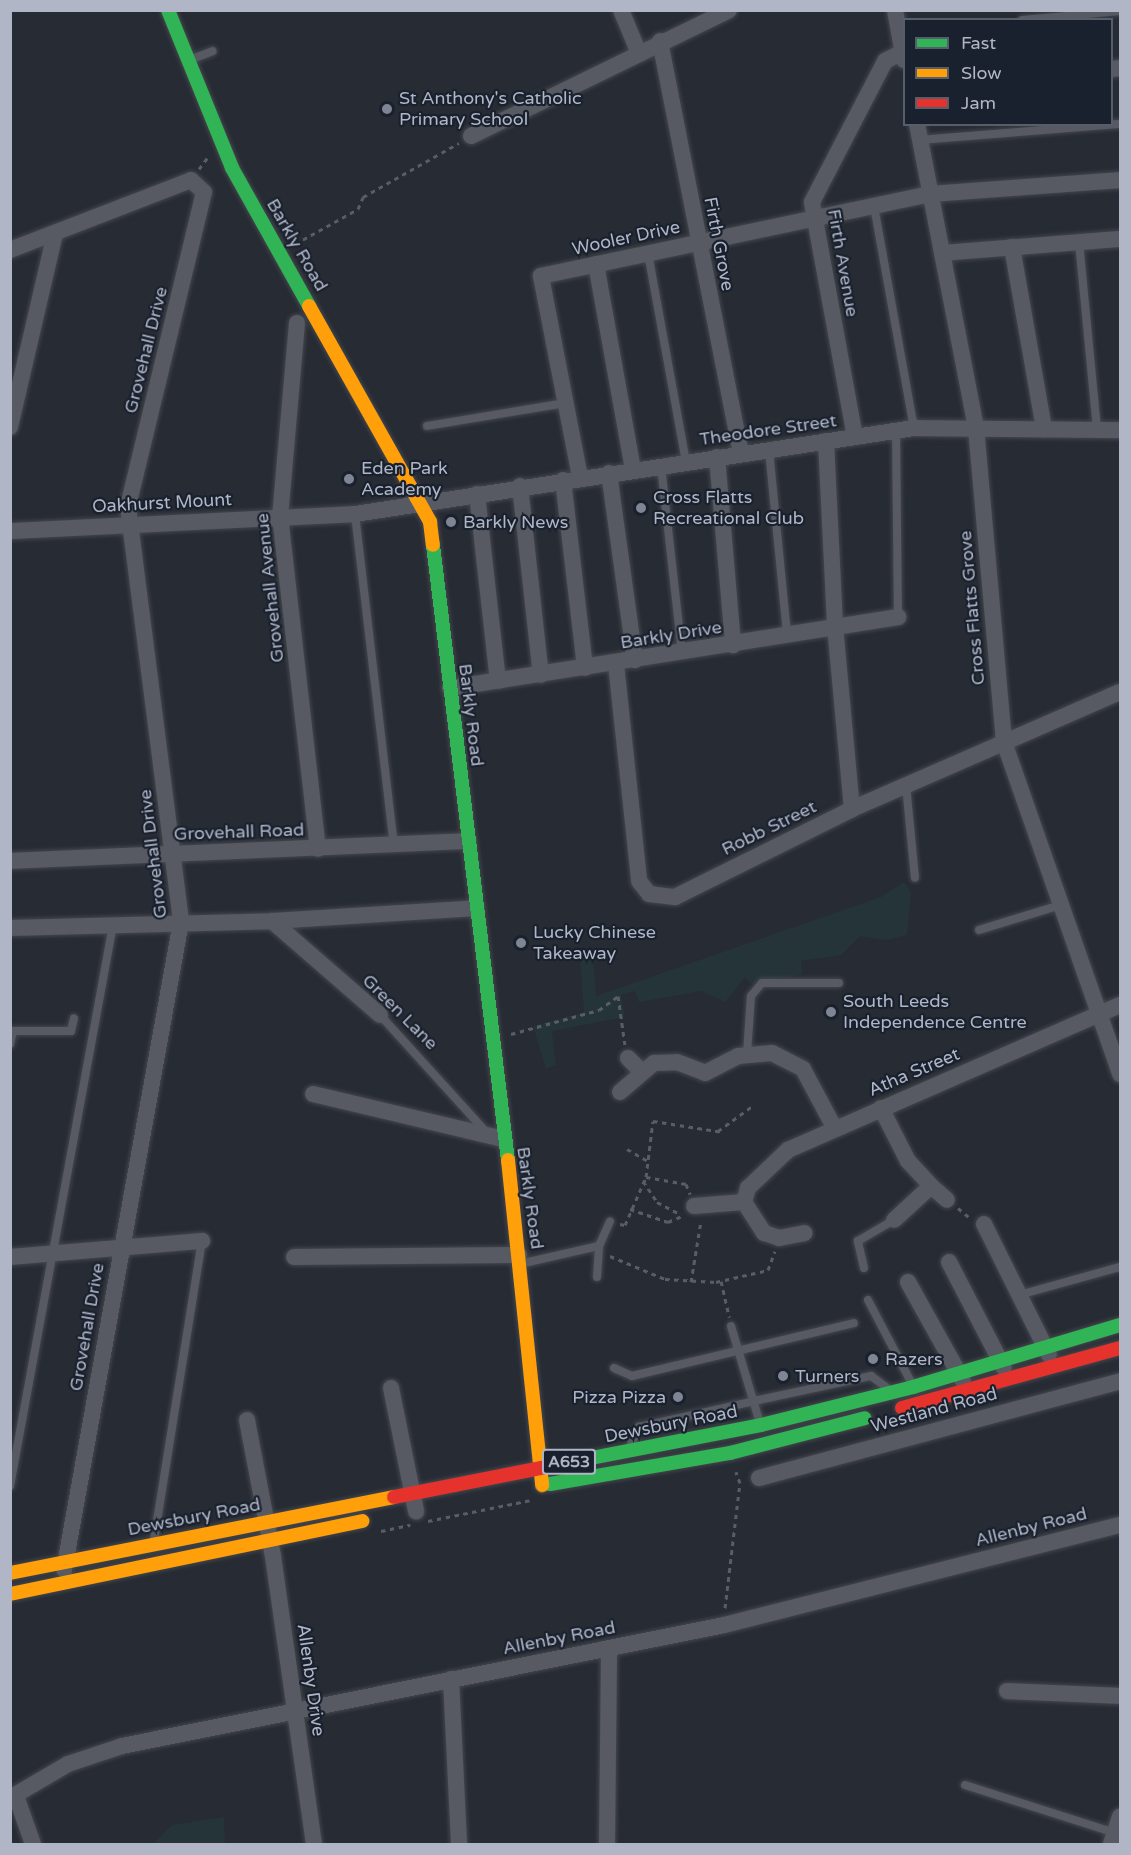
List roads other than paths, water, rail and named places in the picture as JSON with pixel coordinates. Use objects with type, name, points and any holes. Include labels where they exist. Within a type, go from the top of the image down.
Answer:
[{"type":"main road","name":"Barkly Road","points":[[168,10],[220,140],[280,252],[424,504],[450,688],[477,908],[492,1039],[498,1139],[520,1259],[540,1467],[536,1487]]},
{"type":"main road","name":"Dewsbury Road","points":[[10,1573],[761,1425],[914,1387],[1000,1359],[1119,1325]]},
{"type":"main road","name":"Dewsbury Road","points":[[536,1487],[766,1444],[922,1403],[1120,1346]]},
{"type":"main road","name":"Dewsbury Road","points":[[10,1594],[383,1517]]},
{"type":"street","points":[[621,10],[638,51]]},
{"type":"street","points":[[471,136],[638,51],[729,10]]},
{"type":"street","points":[[895,10],[902,29]]},
{"type":"street","name":"Firth Grove","points":[[660,41],[741,453]]},
{"type":"street","name":"Firth Avenue","points":[[855,437],[814,218],[814,194],[889,57],[903,56]]},
{"type":"street","name":"Cross Flatts Grove","points":[[919,132],[976,428],[1004,742],[1120,1074]]},
{"type":"street","name":"Grovehall Drive","points":[[55,233],[191,180],[204,192],[128,507],[181,922],[120,1248],[62,1583]]},
{"type":"street","name":"Wooler Drive","points":[[566,403],[541,276],[931,194],[1120,180]]},
{"type":"street","points":[[10,250],[55,233]]},
{"type":"street","points":[[10,427],[55,233]]},
{"type":"street","points":[[942,253],[1120,239]]},
{"type":"street","points":[[1012,247],[1044,429]]},
{"type":"street","points":[[596,264],[633,470]]},
{"type":"street","name":"Grovehall Avenue","points":[[297,323],[280,516],[318,849]]},
{"type":"street","points":[[566,403],[580,477]]},
{"type":"street","name":"Theodore Street","points":[[424,504],[520,486],[896,430],[976,428],[1120,430]]},
{"type":"street","points":[[826,441],[834,626],[852,809]]},
{"type":"street","points":[[717,457],[733,645]]},
{"type":"street","points":[[609,473],[635,660]]},
{"type":"street","points":[[563,480],[585,668]]},
{"type":"street","points":[[520,486],[541,675]]},
{"type":"street","points":[[477,494],[498,681]]},
{"type":"street","name":"Oakhurst Mount","points":[[10,531],[355,514],[424,504]]},
{"type":"street","name":"Barkly Drive","points":[[450,688],[616,664],[898,617]]},
{"type":"street","name":"Robb Street","points":[[616,664],[639,881],[649,894],[675,897],[852,809],[1120,692]]},
{"type":"street","name":"Grovehall Road","points":[[10,861],[469,841]]},
{"type":"street","points":[[10,928],[272,921],[477,908]]},
{"type":"street","name":"Green Lane","points":[[272,921],[380,1015]]},
{"type":"street","name":"Atha Street","points":[[744,1202],[748,1188],[788,1150],[1120,1005]]},
{"type":"street","points":[[620,1092],[640,1071],[666,1061],[705,1073],[747,1054],[772,1053],[803,1070],[835,1129]]},
{"type":"street","points":[[628,1058],[640,1071]]},
{"type":"street","points":[[313,1094],[498,1139]]},
{"type":"street","points":[[881,1108],[908,1161],[947,1200]]},
{"type":"street","points":[[894,1220],[931,1186]]},
{"type":"street","points":[[693,1210],[744,1202],[764,1233],[779,1238],[805,1233]]},
{"type":"street","points":[[984,1224],[1054,1365]]},
{"type":"street","points":[[10,1257],[202,1241]]},
{"type":"street","points":[[294,1257],[520,1259]]},
{"type":"street","points":[[949,1262],[1010,1377]]},
{"type":"street","points":[[908,1282],[968,1390]]},
{"type":"street","points":[[1119,1325],[1120,1346]]},
{"type":"street","name":"Westland Road","points":[[759,1478],[1120,1381]]},
{"type":"street","points":[[391,1388],[416,1511]]},
{"type":"street","name":"Allenby Drive","points":[[247,1420],[271,1539],[297,1710],[314,1845]]},
{"type":"street","name":"Allenby Road","points":[[13,1797],[68,1764],[122,1746],[451,1678],[724,1625],[1120,1525]]},
{"type":"street","points":[[607,1845],[609,1649]]},
{"type":"street","points":[[451,1678],[459,1845]]},
{"type":"street","points":[[1007,1691],[1120,1696]]},
{"type":"street","points":[[13,1797],[33,1845]]},
{"type":"street","points":[[1113,1839],[1120,1816]]},
{"type":"lane","points":[[1046,18],[1120,12]]},
{"type":"lane","points":[[188,60],[213,51]]},
{"type":"lane","points":[[919,132],[1070,126]]},
{"type":"lane","points":[[874,206],[915,428]]},
{"type":"lane","points":[[1079,242],[1097,430]]},
{"type":"lane","points":[[648,254],[686,462]]},
{"type":"lane","points":[[427,426],[566,403]]},
{"type":"lane","points":[[896,430],[898,617]]},
{"type":"lane","points":[[768,450],[787,635]]},
{"type":"lane","points":[[661,465],[682,653]]},
{"type":"lane","points":[[355,514],[394,846]]},
{"type":"lane","points":[[906,785],[915,878]]},
{"type":"lane","points":[[979,930],[1061,904]]},
{"type":"lane","points":[[10,1486],[113,925]]},
{"type":"lane","points":[[747,1054],[751,996],[762,983],[839,983]]},
{"type":"lane","name":"Green Lane","points":[[380,1015],[498,1139]]},
{"type":"lane","points":[[10,1044],[12,1031],[71,1031],[74,1018]]},
{"type":"lane","points":[[864,1268],[858,1241],[894,1220]]},
{"type":"lane","points":[[597,1277],[598,1246],[609,1221]]},
{"type":"lane","points":[[153,1544],[202,1241]]},
{"type":"lane","points":[[520,1259],[598,1246]]},
{"type":"lane","points":[[1019,1295],[1120,1267]]},
{"type":"lane","points":[[868,1300],[922,1403]]},
{"type":"lane","points":[[614,1368],[632,1376],[854,1323]]},
{"type":"lane","points":[[731,1326],[766,1444]]},
{"type":"lane","points":[[628,1450],[639,1427],[754,1401],[871,1376],[891,1392]]},
{"type":"lane","points":[[964,1785],[1113,1839]]},
{"type":"place","name":"St Anthony's Catholic Primary School","points":[[387,109]]},
{"type":"place","name":"Eden Park Academy","points":[[349,479]]},
{"type":"place","name":"Cross Flatts Recreational Club","points":[[641,508]]},
{"type":"place","name":"Barkly News","points":[[451,522]]},
{"type":"place","name":"Lucky Chinese Takeaway","points":[[521,943]]},
{"type":"place","name":"South Leeds Independence Centre","points":[[831,1012]]},
{"type":"place","name":"Razers","points":[[873,1359]]},
{"type":"place","name":"Turners","points":[[783,1376]]},
{"type":"place","name":"Pizza Pizza","points":[[678,1397]]}]
